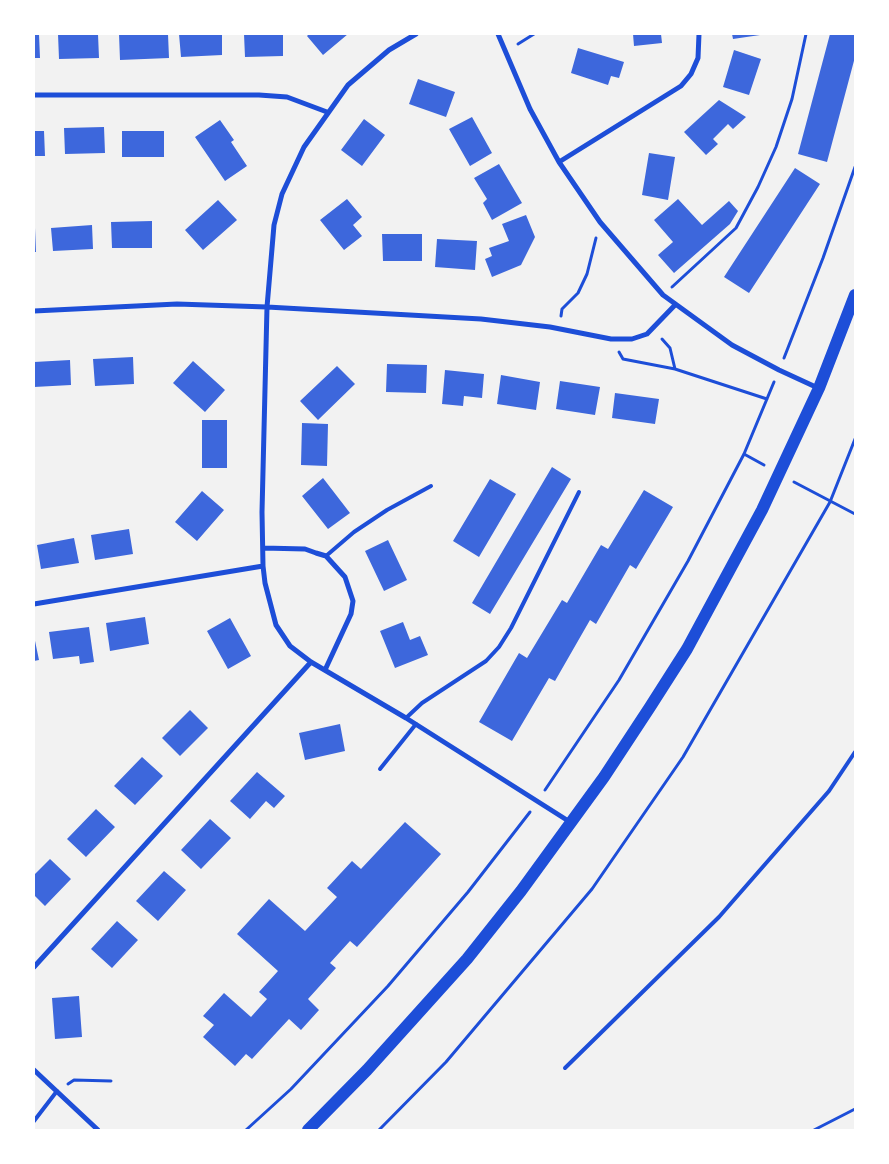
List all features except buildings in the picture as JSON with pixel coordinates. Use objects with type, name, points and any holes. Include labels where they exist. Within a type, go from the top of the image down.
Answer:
[{"type":"main road","points":[[308,1130],[367,1070],[466,959],[521,890],[604,777],[687,649],[780,474],[819,388],[855,295]]},
{"type":"street","points":[[416,34],[389,50],[348,85],[304,147],[282,194],[274,225],[266,307],[263,566],[276,625],[290,646],[311,662],[416,724],[570,822]]},
{"type":"street","points":[[498,34],[530,109],[559,162],[600,222],[663,295],[732,345],[779,370],[819,388]]},
{"type":"street","points":[[559,162],[680,86],[691,74],[698,58],[700,34]]},
{"type":"street","points":[[34,95],[259,94],[287,97],[327,112]]},
{"type":"street","points":[[34,311],[177,304],[266,307],[482,319],[559,329],[611,339],[632,339],[647,334],[675,305]]},
{"type":"street","points":[[263,548],[305,549],[326,556],[345,577],[352,601],[346,627],[326,670]]},
{"type":"street","points":[[34,604],[263,566]]},
{"type":"street","points":[[34,967],[311,662]]},
{"type":"street","points":[[34,1070],[98,1130]]},
{"type":"lane","points":[[326,556],[354,532],[431,486]]},
{"type":"lane","points":[[406,718],[422,703],[486,662],[498,647],[511,628],[579,492]]},
{"type":"lane","points":[[380,770],[416,724]]},
{"type":"lane","points":[[565,1068],[719,917],[829,791],[855,752]]},
{"type":"lane","points":[[34,1122],[57,1092]]},
{"type":"path","points":[[505,51],[534,34]]},
{"type":"path","points":[[663,295],[736,228],[758,187],[776,147],[792,98],[806,34]]},
{"type":"path","points":[[246,1130],[291,1089],[388,986],[468,892],[537,802],[619,680],[688,561],[744,454],[823,258],[855,167]]},
{"type":"path","points":[[559,329],[562,309],[578,293],[587,274],[600,222]]},
{"type":"path","points":[[653,328],[670,348],[675,370]]},
{"type":"path","points":[[611,339],[623,359],[675,370],[767,399]]},
{"type":"path","points":[[379,1130],[446,1062],[592,889],[683,757],[830,502],[855,439]]},
{"type":"path","points":[[744,454],[855,514]]},
{"type":"path","points":[[57,1092],[74,1080],[111,1080]]},
{"type":"path","points":[[814,1130],[855,1109]]}]
